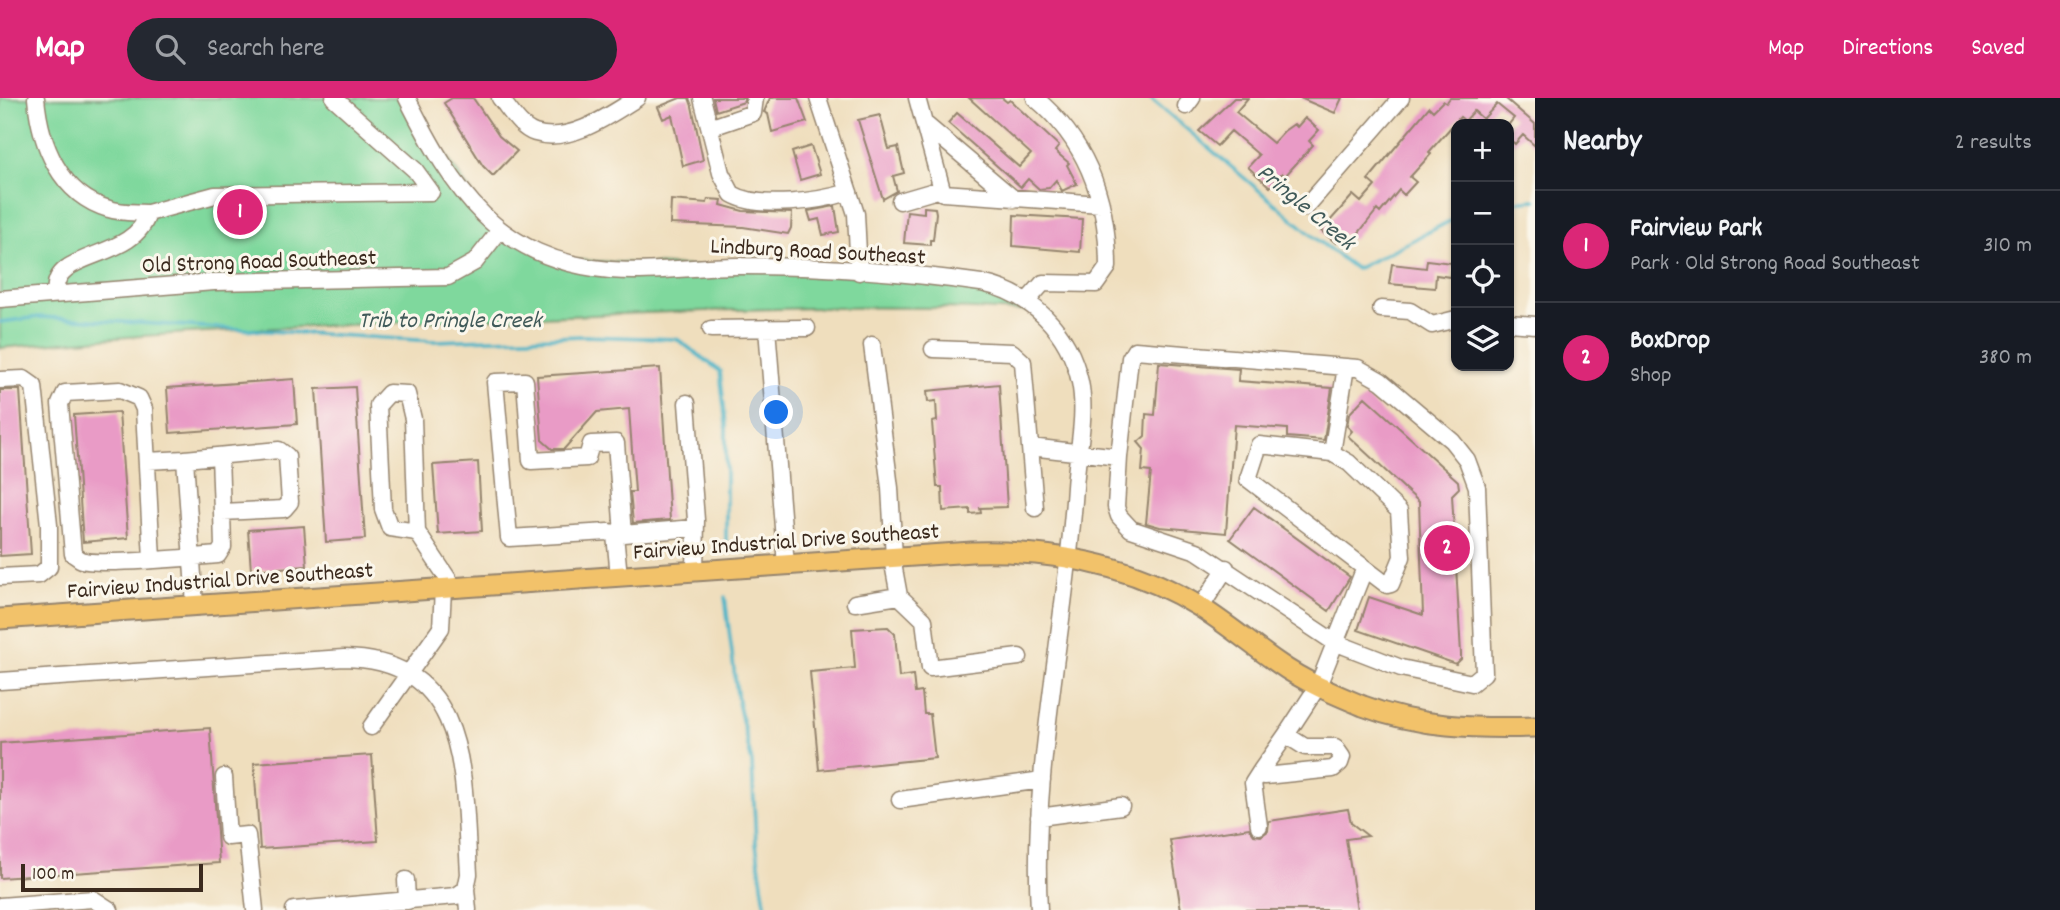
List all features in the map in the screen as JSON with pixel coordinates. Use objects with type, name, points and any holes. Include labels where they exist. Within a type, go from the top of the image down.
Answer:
[{"type":"main road","name":"Fairview Industrial Drive Southeast","points":[[0,619],[1007,551],[1069,557],[1140,578],[1201,607],[1280,665],[1318,686],[1365,706],[1410,720],[1466,727],[1535,727]]},
{"type":"street","points":[[36,98],[38,127],[55,168],[88,200],[111,210],[148,213],[215,195],[431,192],[415,170],[334,98]]},
{"type":"street","name":"Lindburg Road Southeast","points":[[407,98],[440,163],[466,197],[500,230],[558,259],[612,270],[742,265],[981,283],[1027,301],[1059,332],[1073,358],[1082,396],[1069,557],[1050,692],[1042,780],[1036,852],[1039,910]]},
{"type":"street","points":[[500,98],[519,121],[535,133],[553,134],[598,123],[637,98]]},
{"type":"street","points":[[702,98],[725,183],[738,197],[810,203],[849,192]]},
{"type":"street","points":[[712,127],[753,113],[755,98]]},
{"type":"street","points":[[818,98],[859,230],[859,272]]},
{"type":"street","points":[[917,98],[941,188],[948,195],[1101,204]]},
{"type":"street","points":[[1027,301],[1039,286],[1048,281],[1097,284],[1108,267],[1101,204],[1082,153],[1062,123],[1035,98]]},
{"type":"street","points":[[1305,208],[1401,98]]},
{"type":"street","points":[[924,123],[1014,199]]},
{"type":"street","points":[[900,201],[941,188]]},
{"type":"street","points":[[56,293],[55,284],[61,271],[71,263],[107,252],[130,238],[144,225],[148,213]]},
{"type":"street","name":"Old Strong Road Southeast","points":[[0,299],[214,282],[448,277],[475,262],[500,230]]},
{"type":"street","points":[[1381,309],[1410,311],[1432,325],[1451,320]]},
{"type":"street","points":[[1514,323],[1535,325]]},
{"type":"street","points":[[767,328],[786,565]]},
{"type":"street","points":[[711,329],[807,328]]},
{"type":"street","points":[[873,345],[890,488],[893,557],[899,596],[924,620],[930,668],[1019,657]]},
{"type":"street","points":[[933,349],[1012,352],[1023,362],[1035,508]]},
{"type":"street","points":[[1135,351],[1346,367],[1365,370],[1381,381],[1452,441],[1467,460],[1477,487],[1484,673],[1472,683],[1401,668],[1334,642],[1226,568],[1182,544],[1148,537],[1124,523],[1116,507],[1130,358],[1135,351]]},
{"type":"street","points":[[1332,453],[1346,367]]},
{"type":"street","points":[[0,380],[24,379],[34,386],[48,525],[49,567],[38,575],[0,577]]},
{"type":"street","points":[[619,576],[619,534],[616,443],[591,444],[587,458],[531,461],[525,381],[495,382],[509,538],[608,532],[619,534],[695,528]]},
{"type":"street","points":[[152,559],[144,409],[139,398],[120,390],[65,393],[60,404],[73,554],[83,561],[152,559],[218,555],[223,547],[220,456]]},
{"type":"street","points":[[371,727],[441,628],[449,588],[417,532],[413,419],[407,394],[389,393],[378,405],[383,509],[390,528],[417,532]]},
{"type":"street","points":[[687,403],[695,571]]},
{"type":"street","points":[[1259,445],[1332,453],[1360,472],[1401,515],[1402,557],[1391,583],[1387,585],[1248,480],[1259,445]]},
{"type":"street","points":[[1030,447],[1119,457]]},
{"type":"street","points":[[147,461],[279,450],[287,456],[290,502],[284,509],[222,512]]},
{"type":"street","points":[[185,459],[195,606]]},
{"type":"street","points":[[1201,607],[1226,568]]},
{"type":"street","points":[[1259,826],[1253,783],[1318,686],[1364,570]]},
{"type":"street","points":[[855,603],[899,596]]},
{"type":"street","points":[[0,681],[344,658],[387,664],[409,674],[439,704],[458,744],[469,874],[466,889],[468,910]]},
{"type":"street","points":[[1262,769],[1269,778],[1333,769],[1340,763],[1342,757],[1335,747],[1305,747],[1286,735]]},
{"type":"street","points":[[225,776],[228,837],[247,835],[255,910]]},
{"type":"street","points":[[900,800],[1042,780]]},
{"type":"street","points":[[1039,817],[1121,806]]},
{"type":"street","points":[[406,880],[407,901]]},
{"type":"street","points":[[294,910],[456,896],[466,889]]},
{"type":"street","points":[[0,906],[93,899],[110,910]]},
{"type":"green space","points":[[0,98],[407,98],[494,226],[558,259],[967,281],[1040,312],[789,308],[663,312],[269,328],[0,348]]},
{"type":"building","points":[[452,98],[473,98],[499,136],[517,151],[493,176],[483,166],[444,103]]},
{"type":"building","points":[[680,98],[689,98],[692,106],[703,160],[683,166],[672,115],[663,119],[658,107]]},
{"type":"building","points":[[713,98],[744,98],[744,102],[716,111]]},
{"type":"building","points":[[770,98],[798,98],[807,122],[772,132],[768,114],[764,112]]},
{"type":"building","points":[[969,98],[1002,98],[1007,102],[1010,100],[1059,146],[1055,151],[1069,163],[1067,165],[1077,184],[1062,191],[1056,180],[1049,188],[1039,189],[1028,179],[1021,187],[948,123],[957,113],[1019,167],[1031,154]]},
{"type":"building","points":[[1234,98],[1248,98],[1236,112],[1273,143],[1284,131],[1294,124],[1297,127],[1305,118],[1319,130],[1309,141],[1313,145],[1285,176],[1282,173],[1270,187],[1248,167],[1259,155],[1231,131],[1217,146],[1199,131]]},
{"type":"building","points":[[1300,98],[1342,98],[1335,113]]},
{"type":"building","points":[[1450,98],[1505,98],[1535,124],[1535,146],[1523,135],[1514,143],[1514,118],[1497,104],[1483,119],[1474,111],[1467,119],[1451,119],[1451,127],[1410,177],[1416,182],[1404,195],[1399,190],[1380,213],[1377,210],[1353,240],[1344,233],[1336,243],[1321,231],[1353,195],[1361,202],[1375,186],[1368,180],[1429,107],[1433,111],[1443,101],[1446,103]]},
{"type":"building","points":[[880,115],[889,149],[898,147],[904,173],[893,176],[897,191],[883,199],[858,120]]},
{"type":"building","points":[[811,146],[820,174],[800,180],[792,152]]},
{"type":"building","points":[[708,199],[722,200],[721,205],[743,211],[792,213],[791,228],[788,234],[743,227],[670,224],[671,200],[707,203]]},
{"type":"building","points":[[835,206],[839,232],[823,235],[819,219],[811,221],[808,211]]},
{"type":"building","points":[[924,207],[935,208],[933,240],[930,240],[930,245],[904,243],[907,211],[924,213]]},
{"type":"building","points":[[1014,215],[1082,219],[1080,252],[1013,246]]},
{"type":"building","points":[[1427,260],[1451,263],[1450,277],[1436,275],[1435,288],[1389,284],[1392,264],[1426,268]]},
{"type":"building","points":[[1159,363],[1239,369],[1238,381],[1332,388],[1324,440],[1287,437],[1287,429],[1234,425],[1226,533],[1160,527],[1146,523],[1151,472],[1142,471],[1144,449],[1138,442],[1145,436],[1146,414],[1155,415]]},
{"type":"building","points":[[660,368],[670,520],[633,523],[630,492],[635,492],[629,409],[597,412],[564,449],[552,449],[542,440],[537,376]]},
{"type":"building","points":[[294,379],[297,424],[170,433],[167,388]]},
{"type":"building","points":[[999,384],[1007,507],[980,508],[981,513],[970,514],[970,509],[943,511],[942,487],[937,487],[932,422],[937,421],[936,401],[928,402],[927,391]]},
{"type":"building","points":[[355,387],[365,539],[326,542],[316,389]]},
{"type":"building","points":[[0,390],[20,390],[31,554],[0,556]]},
{"type":"building","points":[[1365,397],[1458,481],[1459,488],[1452,495],[1461,654],[1461,659],[1456,664],[1358,630],[1369,597],[1423,615],[1419,502],[1348,436],[1352,431],[1347,426],[1349,414]]},
{"type":"building","points":[[119,412],[128,538],[83,542],[74,415]]},
{"type":"building","points":[[478,462],[482,531],[438,534],[433,465]]},
{"type":"building","points":[[1254,507],[1350,577],[1329,611],[1230,539]]},
{"type":"building","points":[[304,526],[307,566],[251,570],[248,530]]},
{"type":"building","points":[[888,627],[895,634],[899,677],[913,675],[915,693],[922,692],[924,714],[930,714],[935,758],[819,770],[810,672],[855,668],[852,629]]},
{"type":"building","points":[[210,728],[219,863],[0,878],[0,743]]},
{"type":"building","points":[[372,755],[378,841],[260,849],[254,763]]},
{"type":"building","points":[[1348,809],[1351,823],[1368,836],[1346,839],[1357,910],[1181,910],[1170,840],[1249,828],[1254,835],[1261,836],[1268,831],[1269,821]]},
{"type":"waterway","name":"Pringle Creek","points":[[1150,98],[1320,242],[1356,269],[1451,221]]},
{"type":"waterway","name":"Pringle Creek","points":[[1514,202],[1535,200]]},
{"type":"waterway","name":"Trib to Pringle Creek","points":[[0,322],[40,317],[434,341],[584,336],[677,339],[720,371],[726,425],[726,542]]},
{"type":"waterway","name":"Trib to Pringle Creek","points":[[725,597],[738,702],[752,763],[756,844],[766,910]]},
{"type":"place","name":"Fairview Park","points":[[240,212]]},
{"type":"place","name":"BoxDrop","points":[[1447,548]]}]
